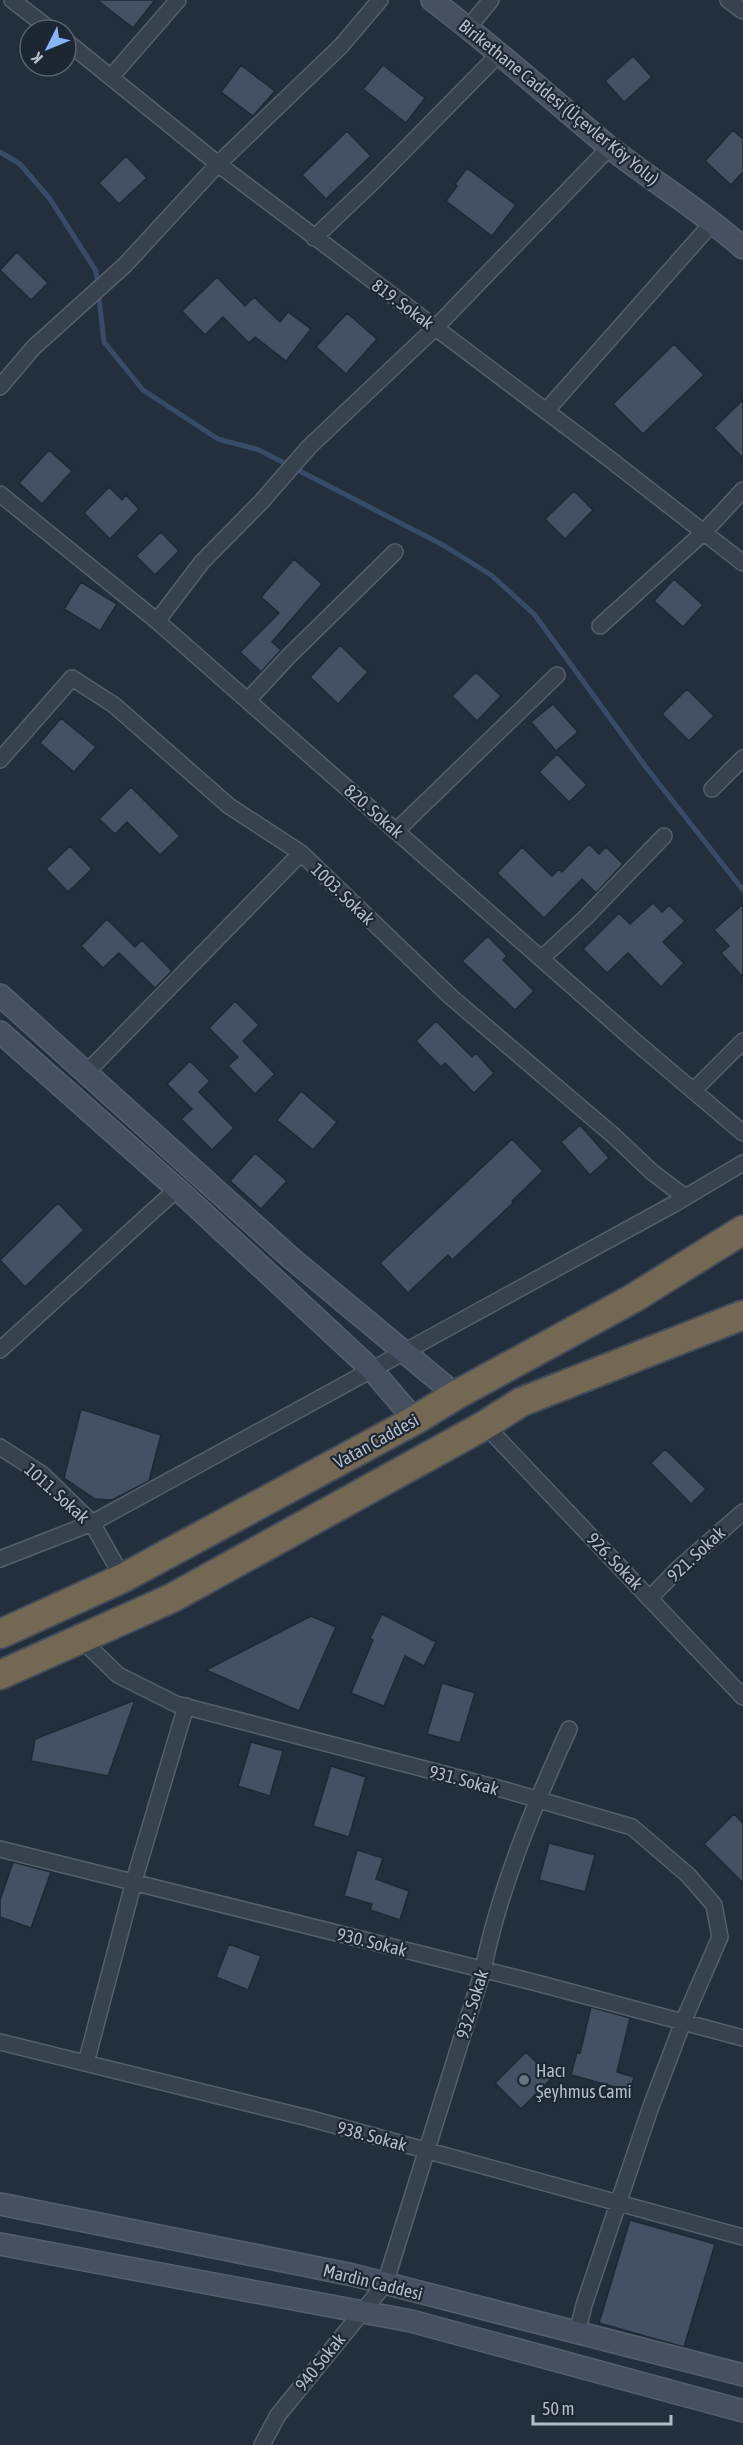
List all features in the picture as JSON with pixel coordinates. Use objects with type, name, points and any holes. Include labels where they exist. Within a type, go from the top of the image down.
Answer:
[{"type":"highway","name":"Vatan Caddesi","points":[[0,1634],[123,1578],[415,1420],[456,1395],[632,1299],[743,1230]]},
{"type":"highway","points":[[0,1675],[172,1598],[485,1425],[521,1402],[743,1315]]},
{"type":"street","points":[[12,0],[35,18]]},
{"type":"street","points":[[111,77],[178,0]]},
{"type":"street","points":[[0,387],[34,347],[126,265],[218,164],[341,46],[380,0]]},
{"type":"street","name":"Birikethane Caddesi (Üçevler Köy Yolu)","points":[[432,0],[500,53],[610,147],[740,239]]},
{"type":"street","points":[[468,28],[491,0]]},
{"type":"street","points":[[728,0],[743,11]]},
{"type":"street","name":"819. Sokak","points":[[78,51],[314,238],[436,327],[743,563]]},
{"type":"street","points":[[314,238],[377,178],[500,53]]},
{"type":"street","points":[[157,621],[202,562],[309,447],[436,327],[610,147]]},
{"type":"street","points":[[546,411],[713,222]]},
{"type":"street","points":[[600,626],[703,533],[743,490]]},
{"type":"street","name":"820. Sokak","points":[[0,494],[157,621],[743,1133]]},
{"type":"street","points":[[248,700],[289,656],[395,552]]},
{"type":"street","points":[[396,831],[558,675]]},
{"type":"street","name":"1003. Sokak","points":[[0,760],[72,678],[114,705],[229,807],[301,853],[451,997],[614,1136],[652,1172],[685,1197]]},
{"type":"street","points":[[712,789],[743,758]]},
{"type":"street","points":[[542,958],[585,918],[664,836]]},
{"type":"street","points":[[86,1073],[301,853]]},
{"type":"street","points":[[0,995],[291,1258],[456,1395]]},
{"type":"street","points":[[0,1032],[177,1190],[372,1370],[415,1420]]},
{"type":"street","points":[[693,1091],[743,1041]]},
{"type":"street","points":[[0,1559],[92,1523],[406,1352],[743,1163]]},
{"type":"street","points":[[0,1350],[177,1190]]},
{"type":"street","name":"926. Sokak","points":[[485,1425],[743,1697]]},
{"type":"street","name":"1011. Sokak","points":[[0,1447],[42,1474],[92,1523],[123,1578]]},
{"type":"street","name":"921. Sokak","points":[[651,1598],[679,1568],[743,1512]]},
{"type":"street","name":"931. Sokak","points":[[81,1639],[118,1675],[177,1704],[632,1827],[688,1875],[714,1905],[720,1937],[683,2022],[619,2202],[577,2333]]},
{"type":"street","points":[[86,2063],[134,1881],[186,1706]]},
{"type":"street","name":"932. Sokak","points":[[385,2284],[483,1970],[492,1927],[537,1800],[569,1728]]},
{"type":"street","name":"930. Sokak","points":[[0,1849],[134,1881],[743,2038]]},
{"type":"street","name":"938. Sokak","points":[[0,2042],[426,2150],[743,2237]]},
{"type":"street","name":"Mardin Caddesi","points":[[0,2204],[385,2284],[743,2376]]},
{"type":"street","name":"Mardin Caddesi","points":[[0,2244],[411,2321],[743,2411]]},
{"type":"street","name":"940 Sokak","points":[[262,2445],[278,2415],[385,2284]]},
{"type":"building","points":[[97,0],[155,0],[133,28]]},
{"type":"building","points":[[633,56],[652,77],[624,102],[605,81]]},
{"type":"building","points":[[241,65],[275,91],[253,116],[221,92]]},
{"type":"building","points":[[383,65],[425,98],[406,123],[363,89]]},
{"type":"building","points":[[733,130],[743,139],[743,172],[731,185],[705,161]]},
{"type":"building","points":[[347,131],[371,156],[326,199],[302,175]]},
{"type":"building","points":[[126,156],[147,178],[119,204],[99,183]]},
{"type":"building","points":[[467,168],[516,205],[492,236],[446,201]]},
{"type":"building","points":[[17,252],[48,283],[31,300],[0,270]]},
{"type":"building","points":[[217,277],[245,306],[254,297],[280,322],[288,312],[311,329],[286,361],[255,337],[249,343],[223,317],[205,335],[182,311]]},
{"type":"building","points":[[347,313],[377,339],[346,374],[316,347]]},
{"type":"building","points":[[674,344],[704,375],[643,434],[613,404]]},
{"type":"building","points":[[743,400],[743,458],[714,428]]},
{"type":"building","points":[[49,450],[72,471],[42,504],[19,483]]},
{"type":"building","points":[[109,487],[122,500],[126,495],[139,509],[110,539],[84,513]]},
{"type":"building","points":[[574,491],[593,510],[565,539],[545,519]]},
{"type":"building","points":[[161,532],[179,551],[155,575],[136,556]]},
{"type":"building","points":[[294,559],[322,584],[272,642],[281,650],[261,672],[240,652],[279,613],[261,597]]},
{"type":"building","points":[[674,579],[703,605],[683,627],[654,601]]},
{"type":"building","points":[[81,582],[117,604],[100,631],[64,609]]},
{"type":"building","points":[[340,645],[368,672],[338,704],[310,677]]},
{"type":"building","points":[[476,672],[501,696],[477,721],[452,696]]},
{"type":"building","points":[[687,689],[714,716],[689,741],[662,714]]},
{"type":"building","points":[[553,704],[578,732],[556,751],[531,722]]},
{"type":"building","points":[[61,718],[96,747],[74,772],[40,743]]},
{"type":"building","points":[[557,754],[587,785],[569,802],[539,772]]},
{"type":"building","points":[[131,787],[180,836],[160,855],[127,822],[115,834],[99,819]]},
{"type":"building","points":[[589,844],[599,854],[606,847],[623,864],[596,893],[582,879],[544,918],[497,873],[522,847],[552,876],[559,869],[562,872]]},
{"type":"building","points":[[70,846],[92,869],[68,892],[46,869]]},
{"type":"building","points":[[653,903],[662,912],[669,905],[685,921],[663,942],[684,963],[661,987],[628,953],[607,973],[583,949],[619,913],[630,924]]},
{"type":"building","points":[[743,904],[743,977],[721,953],[729,946],[714,930]]},
{"type":"building","points":[[107,919],[135,947],[142,940],[172,971],[155,988],[119,953],[103,968],[81,946]]},
{"type":"building","points":[[488,936],[507,956],[503,960],[534,991],[515,1010],[462,961]]},
{"type":"building","points":[[235,1001],[259,1025],[243,1041],[275,1074],[255,1094],[228,1066],[238,1057],[209,1028]]},
{"type":"building","points":[[436,1021],[472,1057],[476,1053],[494,1073],[474,1093],[445,1063],[441,1067],[416,1041]]},
{"type":"building","points":[[190,1061],[210,1081],[199,1092],[234,1128],[212,1150],[181,1119],[192,1109],[167,1084]]},
{"type":"building","points":[[301,1091],[337,1122],[313,1150],[277,1120]]},
{"type":"building","points":[[580,1125],[609,1158],[590,1175],[561,1142]]},
{"type":"building","points":[[512,1139],[543,1171],[512,1201],[514,1202],[452,1260],[448,1255],[408,1293],[380,1263]]},
{"type":"building","points":[[255,1153],[287,1181],[261,1209],[230,1181]]},
{"type":"building","points":[[58,1203],[84,1230],[25,1287],[0,1260]]},
{"type":"building","points":[[81,1409],[161,1435],[149,1481],[112,1500],[95,1499],[64,1478]]},
{"type":"building","points":[[665,1449],[706,1489],[691,1504],[651,1463]]},
{"type":"building","points":[[382,1614],[436,1642],[424,1666],[405,1656],[384,1706],[351,1693],[373,1640],[370,1638]]},
{"type":"building","points":[[311,1616],[336,1627],[299,1711],[206,1670]]},
{"type":"building","points":[[442,1683],[475,1693],[460,1743],[427,1734]]},
{"type":"building","points":[[135,1700],[108,1776],[31,1761],[35,1739]]},
{"type":"building","points":[[251,1742],[283,1751],[270,1796],[238,1786]]},
{"type":"building","points":[[331,1766],[366,1777],[349,1837],[313,1826]]},
{"type":"building","points":[[734,1814],[743,1823],[743,1883],[704,1844]]},
{"type":"building","points":[[549,1843],[595,1855],[585,1892],[539,1880]]},
{"type":"building","points":[[357,1850],[383,1858],[376,1879],[409,1891],[400,1920],[370,1910],[372,1904],[344,1896]]},
{"type":"building","points":[[13,1862],[51,1872],[31,1928],[0,1917],[0,1900]]},
{"type":"building","points":[[229,1944],[261,1956],[248,1990],[216,1977]]},
{"type":"building","points":[[591,2007],[630,2018],[617,2072],[634,2077],[630,2091],[571,2075],[577,2052],[580,2053]]},
{"type":"building","name":"Hacı Şeyhmus Cami","points":[[526,2052],[552,2078],[521,2109],[495,2083]]},
{"type":"building","points":[[630,2220],[715,2244],[684,2347],[599,2323]]},
{"type":"waterway","points":[[0,152],[20,164],[50,199],[96,271],[104,342],[143,390],[218,439],[259,450],[443,545],[491,575],[534,614],[645,766],[743,890]]},
{"type":"place","name":"Hacı Şeyhmus Cami","points":[[524,2080]]}]
